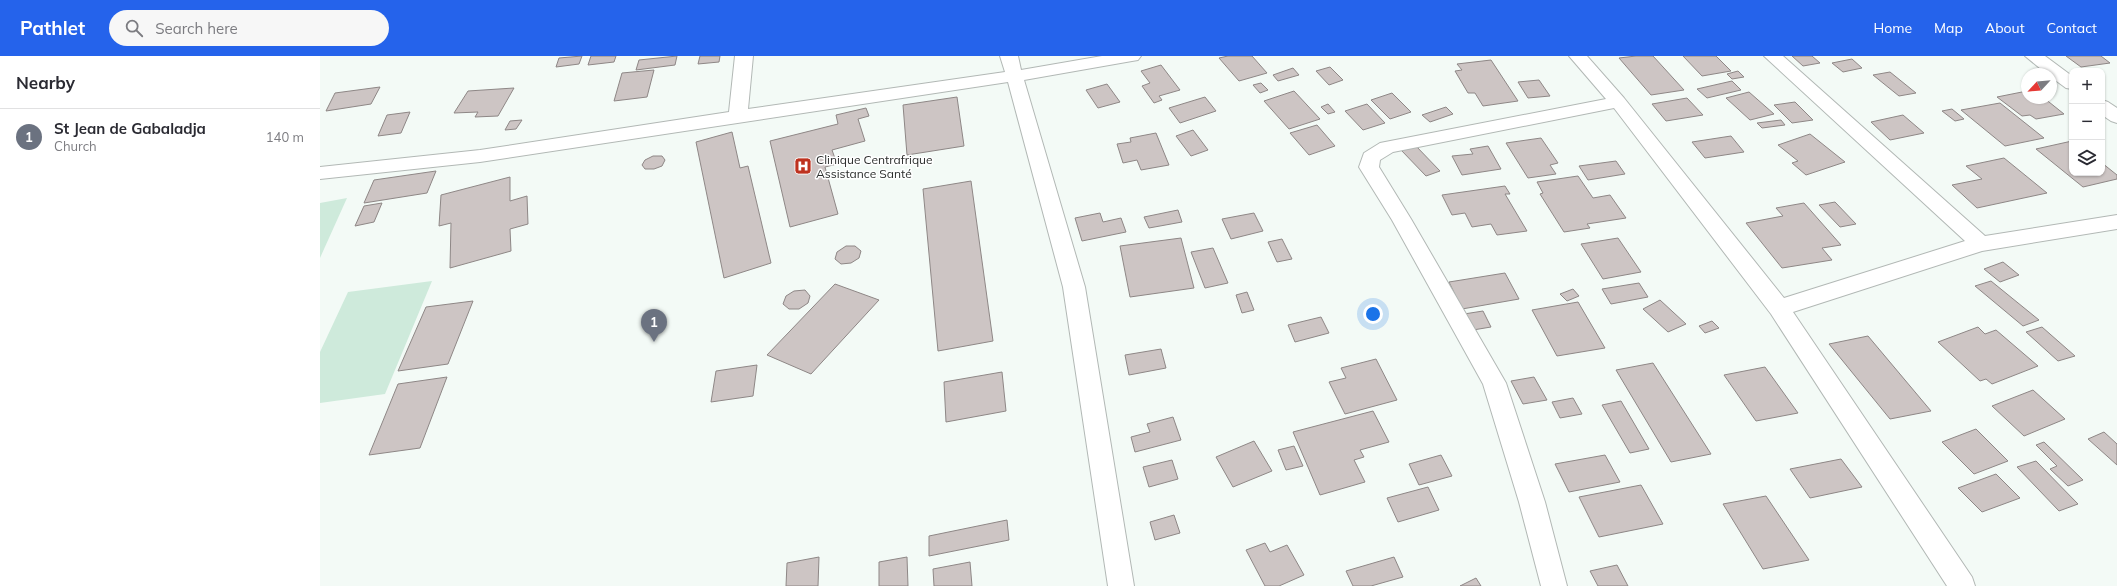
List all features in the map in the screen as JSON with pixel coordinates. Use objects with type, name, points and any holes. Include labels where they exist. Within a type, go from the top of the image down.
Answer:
[{"type":"street","points":[[738,116],[744,56]]},
{"type":"street","points":[[320,173],[480,156],[738,116],[1012,66],[1132,56]]},
{"type":"street","points":[[1578,56],[1618,102],[1779,308],[1962,586]]},
{"type":"street","points":[[1773,56],[1981,244]]},
{"type":"street","points":[[2034,56],[2069,82]]},
{"type":"street","points":[[1012,66],[1074,287],[1121,586]]},
{"type":"street","points":[[1554,586],[1532,502],[1494,383],[1401,219],[1369,167],[1371,157],[1387,147],[1618,102]]},
{"type":"street","points":[[1779,308],[1981,244],[2117,222]]},
{"type":"green space","points":[[347,198],[320,258],[320,203]]},
{"type":"green space","points":[[432,281],[385,394],[320,403],[320,352],[348,292]]},
{"type":"building","points":[[582,56],[579,64],[556,67],[559,58]]},
{"type":"building","points":[[591,56],[616,56],[614,62],[588,65]]},
{"type":"building","points":[[677,56],[675,65],[636,70],[639,60]]},
{"type":"building","points":[[700,56],[720,56],[719,62],[698,64]]},
{"type":"building","points":[[1228,56],[1252,56],[1267,73],[1239,81],[1219,58]]},
{"type":"building","points":[[1653,56],[1684,90],[1651,95],[1619,58]]},
{"type":"building","points":[[1683,56],[1716,56],[1731,71],[1702,76]]},
{"type":"building","points":[[1792,56],[1812,56],[1820,63],[1803,66]]},
{"type":"building","points":[[2066,56],[2101,56],[2110,63],[2081,67]]},
{"type":"building","points":[[1852,59],[1862,68],[1843,72],[1832,63]]},
{"type":"building","points":[[1491,60],[1518,101],[1483,106],[1475,93],[1468,93],[1455,71],[1462,70],[1457,64]]},
{"type":"building","points":[[1161,65],[1180,90],[1159,96],[1162,100],[1154,103],[1142,86],[1150,83],[1141,71]]},
{"type":"building","points":[[1330,67],[1343,80],[1329,85],[1316,71]]},
{"type":"building","points":[[1293,68],[1299,75],[1278,81],[1273,75]]},
{"type":"building","points":[[654,70],[647,97],[614,101],[622,73]]},
{"type":"building","points":[[1738,71],[1744,77],[1732,79],[1727,74]]},
{"type":"building","points":[[1890,72],[1916,93],[1899,96],[1873,75]]},
{"type":"building","points":[[1539,80],[1550,96],[1528,98],[1518,82]]},
{"type":"building","points":[[1732,81],[1741,90],[1707,98],[1697,89]]},
{"type":"building","points":[[1261,83],[1268,90],[1260,93],[1253,85]]},
{"type":"building","points":[[1107,84],[1120,102],[1098,108],[1086,90]]},
{"type":"building","points":[[380,87],[371,104],[326,111],[335,93]]},
{"type":"building","points":[[514,88],[498,116],[475,117],[478,112],[454,113],[468,91]]},
{"type":"building","points":[[1294,91],[1320,119],[1289,129],[1264,101]]},
{"type":"building","points":[[1749,92],[1774,114],[1750,120],[1726,98]]},
{"type":"building","points":[[2021,92],[2021,104],[2052,104],[2064,114],[2036,119],[2030,115],[2022,116],[1997,97]]},
{"type":"building","points":[[1392,93],[1411,112],[1390,119],[1371,100]]},
{"type":"building","points":[[957,97],[964,146],[907,155],[903,105]]},
{"type":"building","points":[[1205,97],[1216,111],[1180,123],[1169,108]]},
{"type":"building","points":[[1687,98],[1703,115],[1666,121],[1652,104]]},
{"type":"building","points":[[1795,102],[1813,120],[1792,123],[1774,105]]},
{"type":"building","points":[[2000,103],[2044,138],[2005,146],[1961,110]]},
{"type":"building","points":[[1328,104],[1335,112],[1328,114],[1321,107]]},
{"type":"building","points":[[1367,104],[1385,123],[1363,130],[1345,111]]},
{"type":"building","points":[[1446,107],[1453,114],[1430,122],[1422,115]]},
{"type":"building","name":"Clinique Centrafrique Assistance Santé","points":[[866,108],[869,116],[858,119],[865,141],[832,150],[837,164],[825,167],[838,214],[790,227],[770,141],[838,124],[836,115]]},
{"type":"building","points":[[1952,109],[1964,119],[1955,121],[1942,111]]},
{"type":"building","points":[[410,112],[401,133],[378,136],[387,115]]},
{"type":"building","points":[[1903,115],[1924,133],[1890,140],[1871,122]]},
{"type":"building","points":[[522,120],[516,129],[505,130],[510,121]]},
{"type":"building","points":[[1781,120],[1785,125],[1762,128],[1757,123]]},
{"type":"building","points":[[1317,125],[1335,146],[1309,155],[1290,133]]},
{"type":"building","points":[[1193,130],[1208,150],[1191,156],[1176,136]]},
{"type":"building","points":[[732,132],[740,168],[748,166],[771,263],[724,278],[696,142]]},
{"type":"building","points":[[1156,133],[1169,165],[1141,170],[1137,160],[1123,163],[1117,144],[1131,142],[1130,138]]},
{"type":"building","points":[[1810,134],[1845,162],[1806,175],[1792,163],[1798,161],[1778,145]]},
{"type":"building","points":[[1731,136],[1744,152],[1705,158],[1692,142]]},
{"type":"building","points":[[1541,138],[1558,163],[1550,165],[1556,174],[1528,178],[1506,143]]},
{"type":"building","points":[[2069,142],[2069,176],[2036,149]]},
{"type":"building","points":[[1415,145],[1440,171],[1426,176],[1401,150]]},
{"type":"building","points":[[1488,146],[1501,169],[1462,175],[1452,156],[1473,154],[1470,149]]},
{"type":"building","points":[[653,156],[662,156],[665,160],[662,166],[654,169],[645,169],[642,165],[645,160]]},
{"type":"building","points":[[2004,158],[2047,193],[1977,208],[1952,185],[1982,179],[1966,166]]},
{"type":"building","points":[[1616,161],[1625,174],[1588,180],[1579,166]]},
{"type":"building","points":[[2105,165],[2117,175],[2117,179],[2083,187],[2069,176],[2105,176]]},
{"type":"building","points":[[436,171],[427,193],[364,203],[374,180]]},
{"type":"building","points":[[1578,176],[1593,198],[1610,195],[1626,218],[1587,224],[1590,228],[1564,232],[1540,194],[1543,193],[1537,182]]},
{"type":"building","points":[[510,177],[510,201],[527,196],[528,224],[510,229],[511,251],[450,268],[451,223],[439,226],[441,195]]},
{"type":"building","points":[[971,181],[993,341],[938,351],[923,189]]},
{"type":"building","points":[[1505,186],[1510,194],[1505,194],[1527,231],[1497,235],[1491,224],[1472,227],[1465,213],[1452,215],[1442,195]]},
{"type":"building","points":[[1835,202],[1856,224],[1840,227],[1819,205]]},
{"type":"building","points":[[382,203],[374,222],[355,226],[364,206]]},
{"type":"building","points":[[1804,203],[1841,245],[1822,248],[1832,260],[1782,268],[1746,223],[1783,216],[1776,208]]},
{"type":"building","points":[[1178,210],[1182,222],[1149,228],[1144,217]]},
{"type":"building","points":[[1100,213],[1103,222],[1121,218],[1126,232],[1082,241],[1075,218]]},
{"type":"building","points":[[1254,213],[1263,231],[1231,239],[1222,219]]},
{"type":"building","points":[[1181,238],[1194,288],[1130,297],[1120,246]]},
{"type":"building","points":[[1618,238],[1641,272],[1603,279],[1581,244]]},
{"type":"building","points":[[1282,239],[1292,259],[1277,262],[1268,242]]},
{"type":"building","points":[[846,246],[855,246],[861,251],[859,258],[851,263],[841,264],[835,259],[837,252]]},
{"type":"building","points":[[1213,248],[1228,283],[1205,288],[1191,252]]},
{"type":"building","points":[[2003,262],[2019,275],[2000,282],[1984,269]]},
{"type":"building","points":[[1505,273],[1519,299],[1462,309],[1449,282]]},
{"type":"building","points":[[1991,281],[2039,320],[2023,326],[1975,286]]},
{"type":"building","points":[[1639,283],[1648,297],[1611,304],[1602,289]]},
{"type":"building","points":[[835,284],[879,300],[811,374],[767,355]]},
{"type":"building","points":[[1573,289],[1579,296],[1567,301],[1560,294]]},
{"type":"building","points":[[805,290],[810,296],[808,303],[799,309],[789,309],[783,304],[786,296],[794,291]]},
{"type":"building","points":[[1247,292],[1254,310],[1242,313],[1236,295]]},
{"type":"building","points":[[1660,300],[1686,324],[1668,332],[1643,309]]},
{"type":"building","points":[[473,301],[448,364],[398,371],[426,307]]},
{"type":"building","points":[[1578,302],[1605,348],[1557,356],[1532,310]]},
{"type":"building","points":[[1483,311],[1491,327],[1473,330],[1464,314]]},
{"type":"building","points":[[1321,317],[1329,333],[1295,342],[1288,325]]},
{"type":"building","points":[[1712,321],[1719,328],[1705,333],[1699,326]]},
{"type":"building","points":[[1978,327],[1985,334],[1996,330],[2038,366],[1992,384],[1986,379],[1980,381],[1938,342]]},
{"type":"building","points":[[2042,327],[2075,356],[2058,361],[2026,332]]},
{"type":"building","points":[[1868,336],[1931,411],[1890,419],[1829,344]]},
{"type":"building","points":[[1161,349],[1166,368],[1129,375],[1125,355]]},
{"type":"building","points":[[1376,359],[1397,400],[1345,414],[1329,382],[1346,378],[1341,368]]},
{"type":"building","points":[[1653,363],[1711,454],[1671,462],[1616,370]]},
{"type":"building","points":[[757,365],[753,396],[711,402],[716,371]]},
{"type":"building","points":[[1765,367],[1798,413],[1756,421],[1724,375]]},
{"type":"building","points":[[1002,372],[1006,411],[946,422],[944,382]]},
{"type":"building","points":[[447,377],[420,448],[369,455],[398,384]]},
{"type":"building","points":[[1534,377],[1547,400],[1523,404],[1511,381]]},
{"type":"building","points":[[2033,390],[2065,419],[2024,436],[1992,406]]},
{"type":"building","points":[[1573,398],[1582,414],[1560,418],[1552,402]]},
{"type":"building","points":[[1621,401],[1649,449],[1630,453],[1602,405]]},
{"type":"building","points":[[1373,411],[1389,442],[1360,450],[1364,457],[1354,460],[1365,482],[1320,495],[1293,432]]},
{"type":"building","points":[[1173,417],[1181,440],[1135,452],[1131,437],[1150,432],[1147,424]]},
{"type":"building","points":[[1976,429],[2008,461],[1974,474],[1942,442]]},
{"type":"building","points":[[2104,432],[2117,444],[2117,465],[2088,439]]},
{"type":"building","points":[[1254,441],[1272,471],[1233,487],[1216,457]]},
{"type":"building","points":[[2044,442],[2083,480],[2068,486],[2050,469],[2057,466],[2036,445]]},
{"type":"building","points":[[1294,446],[1303,466],[1286,470],[1278,450]]},
{"type":"building","points":[[1441,455],[1452,476],[1419,485],[1409,464]]},
{"type":"building","points":[[1605,455],[1620,482],[1569,492],[1555,464]]},
{"type":"building","points":[[1841,459],[1862,487],[1810,498],[1790,469]]},
{"type":"building","points":[[1172,460],[1178,479],[1149,487],[1143,467]]},
{"type":"building","points":[[2036,461],[2078,504],[2059,511],[2017,467]]},
{"type":"building","points":[[1996,474],[2020,498],[1982,512],[1958,488]]},
{"type":"building","points":[[1641,485],[1663,524],[1599,537],[1579,497]]},
{"type":"building","points":[[1428,487],[1439,510],[1398,522],[1387,498]]},
{"type":"building","points":[[1766,496],[1809,560],[1763,569],[1723,504]]},
{"type":"building","points":[[1174,515],[1180,533],[1155,540],[1150,522]]},
{"type":"building","points":[[1007,520],[1009,540],[929,556],[929,536]]},
{"type":"building","points":[[1265,543],[1270,552],[1287,545],[1304,575],[1279,586],[1265,586],[1246,550]]},
{"type":"building","points":[[819,557],[818,586],[786,586],[787,563]]},
{"type":"building","points":[[907,557],[908,586],[879,586],[879,562]]},
{"type":"building","points":[[1394,557],[1403,577],[1371,586],[1353,586],[1346,571]]},
{"type":"building","points":[[970,562],[972,586],[934,586],[933,569]]},
{"type":"building","points":[[1617,565],[1628,586],[1598,586],[1590,571]]},
{"type":"building","points":[[1476,578],[1481,586],[1460,586]]},
{"type":"place","name":"Clinique Centrafrique Assistance Santé","points":[[803,166]]},
{"type":"place","name":"St Jean de Gabaladja","points":[[654,342]]}]
